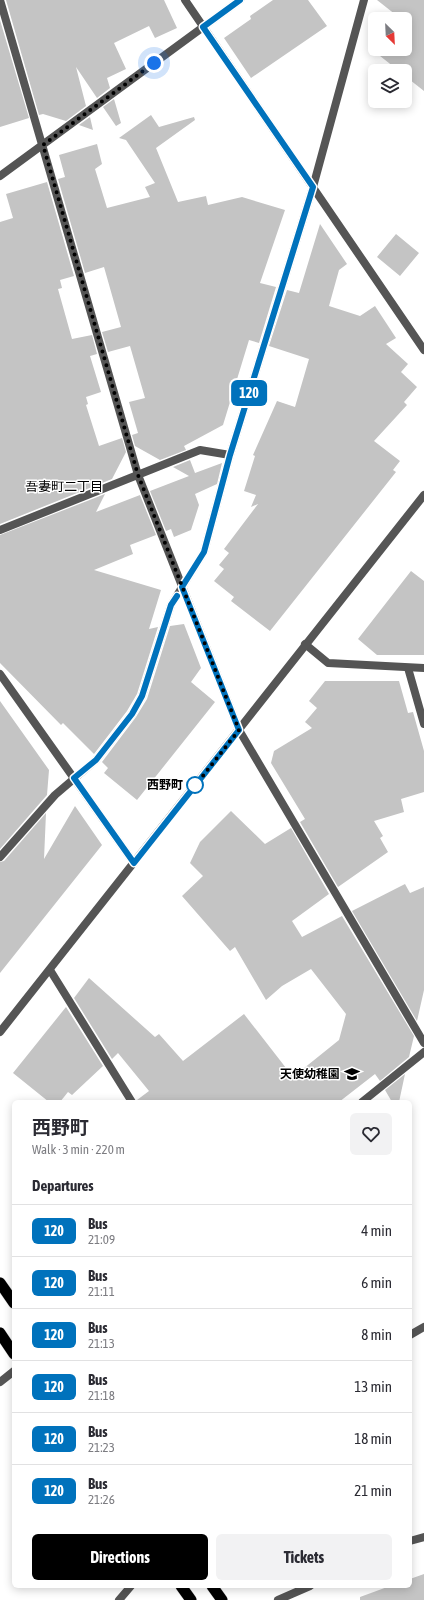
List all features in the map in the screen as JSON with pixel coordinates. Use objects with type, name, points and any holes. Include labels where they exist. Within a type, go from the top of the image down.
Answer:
[{"type":"highway","points":[[0,1283],[12,1300]]},
{"type":"highway","points":[[0,1333],[12,1351]]},
{"type":"highway","points":[[182,1588],[191,1600]]},
{"type":"highway","points":[[213,1588],[222,1600]]},
{"type":"street","points":[[0,0],[138,475],[239,730],[424,1043]]},
{"type":"street","points":[[185,0],[424,350]]},
{"type":"street","points":[[0,176],[240,0]]},
{"type":"street","points":[[0,857],[55,795],[96,760],[132,714],[142,696],[171,605],[204,552],[230,455],[313,187],[364,0]]},
{"type":"street","points":[[0,530],[200,450],[230,455]]},
{"type":"street","points":[[0,1032],[424,495]]},
{"type":"street","points":[[305,644],[328,663],[424,668]]},
{"type":"street","points":[[408,668],[424,724]]},
{"type":"street","points":[[0,674],[134,863]]},
{"type":"street","points":[[50,970],[131,1100]]},
{"type":"street","points":[[364,1100],[424,1052]]},
{"type":"street","points":[[412,1334],[424,1327]]},
{"type":"street","points":[[0,1382],[12,1373]]},
{"type":"street","points":[[412,1540],[424,1537]]},
{"type":"street","points":[[119,1600],[129,1588]]},
{"type":"street","points":[[278,1600],[289,1598],[306,1588]]},
{"type":"building","points":[[6,0],[164,0],[177,28],[155,38],[149,26],[114,43],[126,69],[107,78],[110,88],[97,98],[76,67],[86,106],[66,121],[43,114],[39,115]]},
{"type":"building","points":[[273,0],[308,0],[327,26],[251,78],[224,38],[251,19],[250,16]]},
{"type":"building","points":[[377,0],[424,0],[424,91],[412,82],[412,64],[390,64],[380,56],[412,56],[412,12],[392,12]]},
{"type":"building","points":[[0,20],[29,118],[0,127]]},
{"type":"building","points":[[114,99],[121,123],[116,126],[103,107]]},
{"type":"building","points":[[151,115],[159,127],[194,117],[195,120],[156,148],[178,202],[206,196],[208,205],[242,197],[285,210],[260,283],[276,287],[259,343],[249,340],[223,425],[184,446],[186,450],[160,460],[135,446],[132,435],[138,433],[129,402],[145,398],[130,346],[108,352],[102,332],[121,327],[104,267],[85,273],[58,179],[65,177],[59,155],[97,144],[102,164],[95,169],[107,208],[150,197],[145,187],[155,183],[126,140],[119,138]]},
{"type":"building","points":[[90,117],[93,130],[79,125]]},
{"type":"building","points":[[47,182],[74,276],[60,280],[62,288],[58,289],[72,339],[92,335],[97,354],[90,356],[101,392],[86,397],[88,404],[86,405],[99,446],[122,438],[126,452],[112,479],[0,524],[0,222],[13,218],[6,194]]},
{"type":"building","points":[[320,224],[347,264],[339,270],[329,306],[360,316],[375,306],[396,338],[386,344],[408,364],[401,372],[417,387],[404,402],[407,405],[374,441],[400,461],[393,470],[396,472],[270,631],[231,601],[234,597],[214,581],[224,569],[219,565],[229,553],[224,549],[258,504],[251,507],[256,495],[244,491],[255,456],[253,455],[277,401],[295,407],[309,359],[269,346],[287,290],[299,293]]},
{"type":"building","points":[[396,234],[419,253],[400,276],[377,257]]},
{"type":"building","points":[[190,460],[195,473],[222,463],[217,484],[195,494],[199,505],[191,530],[174,537],[171,529],[166,531],[150,491],[189,476],[173,467]]},
{"type":"building","points":[[105,494],[96,512],[140,495],[156,535],[130,545],[133,554],[94,570],[161,590],[149,629],[158,627],[137,694],[127,711],[94,754],[63,723],[61,725],[0,663],[0,535]]},
{"type":"building","points":[[411,571],[424,581],[424,655],[377,655],[358,639]]},
{"type":"building","points":[[184,624],[201,668],[191,682],[215,702],[137,800],[104,773],[108,768],[102,762],[136,717],[147,699],[170,626]]},
{"type":"building","points":[[325,681],[399,681],[408,713],[413,712],[424,751],[424,792],[401,799],[404,812],[374,821],[383,836],[380,838],[388,852],[338,887],[300,822],[305,819],[271,763],[274,751],[312,728],[305,722],[317,708],[309,701]]},
{"type":"building","points":[[0,701],[49,770],[47,795],[0,849]]},
{"type":"building","points":[[75,806],[102,845],[0,973],[0,862],[4,861],[46,813],[44,859]]},
{"type":"building","points":[[231,811],[265,844],[291,828],[329,894],[292,921],[302,937],[342,916],[414,1036],[409,1057],[380,1081],[375,1074],[342,1100],[137,1100],[149,1091],[118,1053],[112,1059],[74,998],[89,978],[155,1037],[159,1034],[183,1061],[244,1014],[293,1077],[339,1040],[346,1014],[311,969],[282,986],[266,1000],[235,947],[230,951],[182,896],[203,876],[190,863],[200,842]]},
{"type":"building","points":[[405,884],[410,893],[424,887],[424,990],[417,1021],[352,911]]},
{"type":"building","points":[[66,1007],[103,1066],[72,1095],[68,1092],[62,1100],[47,1100],[13,1073]]},
{"type":"building","points":[[405,1074],[399,1100],[391,1100],[385,1090]]},
{"type":"building","points":[[424,1574],[424,1600],[360,1600],[360,1597],[385,1588],[412,1588],[412,1578]]},
{"type":"bus line","name":"120","points":[[177,596],[171,605],[142,696],[132,714],[96,760],[74,778],[134,863],[239,730],[182,587],[204,552],[230,455],[313,187],[203,27],[240,0]]},
{"type":"place","name":"西野町","points":[[195,785]]},
{"type":"place","name":"天使幼稚園","points":[[352,1074]]},
{"type":"district","name":"吾妻町二丁目","points":[[64,486]]},
{"type":"route","points":[[154,63],[43,145],[138,475],[239,730],[191,791],[195,785]]}]
